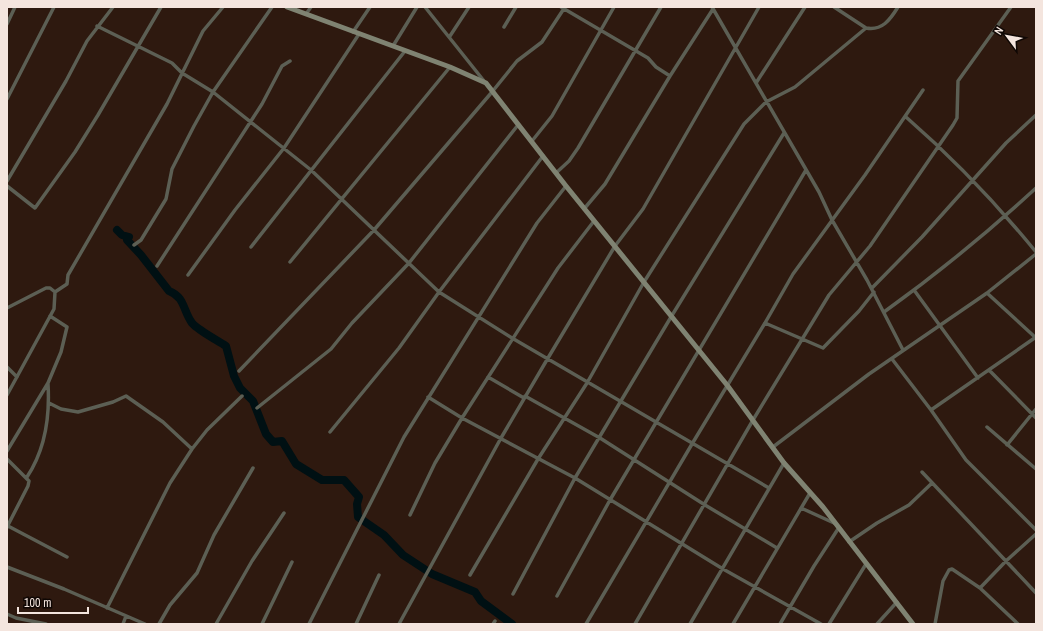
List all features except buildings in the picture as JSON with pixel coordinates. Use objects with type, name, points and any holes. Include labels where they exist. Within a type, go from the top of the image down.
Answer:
[{"type":"street","points":[[7,24],[15,7]]},
{"type":"street","points":[[7,99],[54,7]]},
{"type":"street","points":[[7,181],[38,131],[97,26],[113,7]]},
{"type":"street","points":[[7,186],[35,208],[75,152],[161,7]]},
{"type":"street","points":[[55,292],[67,284],[68,275],[167,104],[203,31],[222,7]]},
{"type":"street","points":[[134,244],[141,240],[166,199],[172,169],[194,126],[214,92],[272,7]]},
{"type":"street","points":[[287,7],[450,67],[486,84]]},
{"type":"street","points":[[306,14],[311,7]]},
{"type":"street","points":[[353,32],[370,7]]},
{"type":"street","points":[[393,46],[417,7]]},
{"type":"street","points":[[425,7],[450,36],[584,209],[727,385],[784,463],[810,493],[913,624]]},
{"type":"street","points":[[450,36],[469,7]]},
{"type":"street","points":[[504,27],[516,7]]},
{"type":"street","points":[[532,141],[552,116],[614,7]]},
{"type":"street","points":[[556,173],[578,148],[661,7]]},
{"type":"street","points":[[399,624],[501,438],[615,246],[643,209],[759,7]]},
{"type":"street","points":[[756,83],[805,7]]},
{"type":"street","points":[[834,7],[866,28],[880,28],[888,21],[898,7]]},
{"type":"street","points":[[840,10],[844,7]]},
{"type":"street","points":[[635,624],[753,420],[829,295],[857,262],[938,148],[957,118],[958,81],[1011,7]]},
{"type":"street","points":[[239,371],[374,230],[517,61],[542,42],[563,8],[648,58],[656,67],[670,76]]},
{"type":"street","points":[[584,209],[605,184],[713,8],[819,192],[832,220],[873,290],[903,350]]},
{"type":"street","points":[[97,26],[172,63],[182,73],[214,92],[311,170],[439,292],[479,318],[621,403],[769,488]]},
{"type":"street","points":[[470,575],[538,459],[565,419],[587,382],[644,282],[744,124],[766,102],[795,87],[866,28]]},
{"type":"street","points":[[188,275],[235,210],[284,148],[359,34]]},
{"type":"street","points":[[251,247],[405,51]]},
{"type":"street","points":[[157,266],[251,122],[282,66],[290,61]]},
{"type":"street","points":[[290,262],[343,200],[450,67]]},
{"type":"street","points":[[586,624],[793,274],[923,90]]},
{"type":"street","points":[[765,323],[804,338],[824,348],[859,312],[873,290],[922,237],[972,179],[1006,143],[1036,115]]},
{"type":"street","points":[[773,448],[869,374],[903,350],[941,327],[987,293],[1036,253],[1006,215],[972,179],[906,116]]},
{"type":"street","points":[[258,408],[331,348],[352,323],[409,262],[518,125]]},
{"type":"street","points":[[513,594],[575,478],[671,317],[784,133]]},
{"type":"street","points":[[330,432],[399,348],[439,292],[543,156]]},
{"type":"street","points":[[557,596],[610,500],[806,170]]},
{"type":"street","points":[[309,624],[404,437],[537,223],[566,186]]},
{"type":"street","points":[[884,312],[914,290],[1006,215],[1036,188]]},
{"type":"street","points":[[410,515],[435,463],[512,338],[558,268],[594,221]]},
{"type":"street","points":[[7,308],[46,288],[50,288],[55,292]]},
{"type":"street","points":[[914,290],[978,378]]},
{"type":"street","points":[[7,395],[54,309],[55,292]]},
{"type":"street","points":[[931,410],[1036,338],[987,293]]},
{"type":"street","points":[[7,451],[48,383],[61,352],[66,327],[50,316]]},
{"type":"street","points":[[892,359],[931,410],[966,460],[1036,530]]},
{"type":"street","points":[[7,367],[17,377]]},
{"type":"street","points":[[989,370],[1036,418]]},
{"type":"street","points":[[488,377],[600,438],[705,505],[777,548]]},
{"type":"street","points":[[48,383],[49,403],[47,420],[39,454],[27,477],[28,486],[7,526],[67,557]]},
{"type":"street","points":[[49,403],[61,409],[78,412],[93,406],[113,402],[126,396],[163,422],[192,449]]},
{"type":"street","points":[[107,608],[140,546],[164,495],[192,449],[218,418],[242,396]]},
{"type":"street","points":[[428,397],[462,418],[575,478],[722,569],[821,624]]},
{"type":"street","points":[[1007,445],[1036,409]]},
{"type":"street","points":[[987,427],[1036,469]]},
{"type":"street","points":[[7,459],[27,477]]},
{"type":"street","points":[[690,624],[784,463]]},
{"type":"street","points":[[158,624],[170,605],[197,573],[214,535],[253,468]]},
{"type":"street","points":[[922,472],[1036,593]]},
{"type":"street","points":[[849,542],[877,523],[909,505],[932,483]]},
{"type":"street","points":[[734,624],[754,586],[810,493]]},
{"type":"street","points":[[801,508],[834,523]]},
{"type":"street","points":[[7,511],[12,515]]},
{"type":"street","points":[[216,624],[252,561],[284,513]]},
{"type":"street","points":[[780,624],[814,566],[838,529]]},
{"type":"street","points":[[980,588],[1006,561],[1036,534]]},
{"type":"street","points":[[262,624],[292,562]]},
{"type":"street","points":[[829,624],[866,564]]},
{"type":"street","points":[[7,567],[64,589],[145,624]]},
{"type":"street","points":[[936,624],[943,581],[949,570],[952,569],[980,588],[1018,624]]},
{"type":"street","points":[[356,624],[379,575]]},
{"type":"street","points":[[877,624],[896,602]]},
{"type":"street","points":[[7,614],[26,622],[46,624]]},
{"type":"street","points":[[123,624],[126,616]]},
{"type":"waterway","points":[[117,230],[122,235],[129,237],[127,240],[141,255],[169,291],[178,297],[192,323],[203,332],[226,346],[234,376],[240,388],[253,401],[266,434],[273,442],[282,441],[296,464],[322,480],[344,480],[359,497],[357,504],[358,517],[384,535],[403,555],[432,574],[475,592],[481,601],[512,624]]}]
